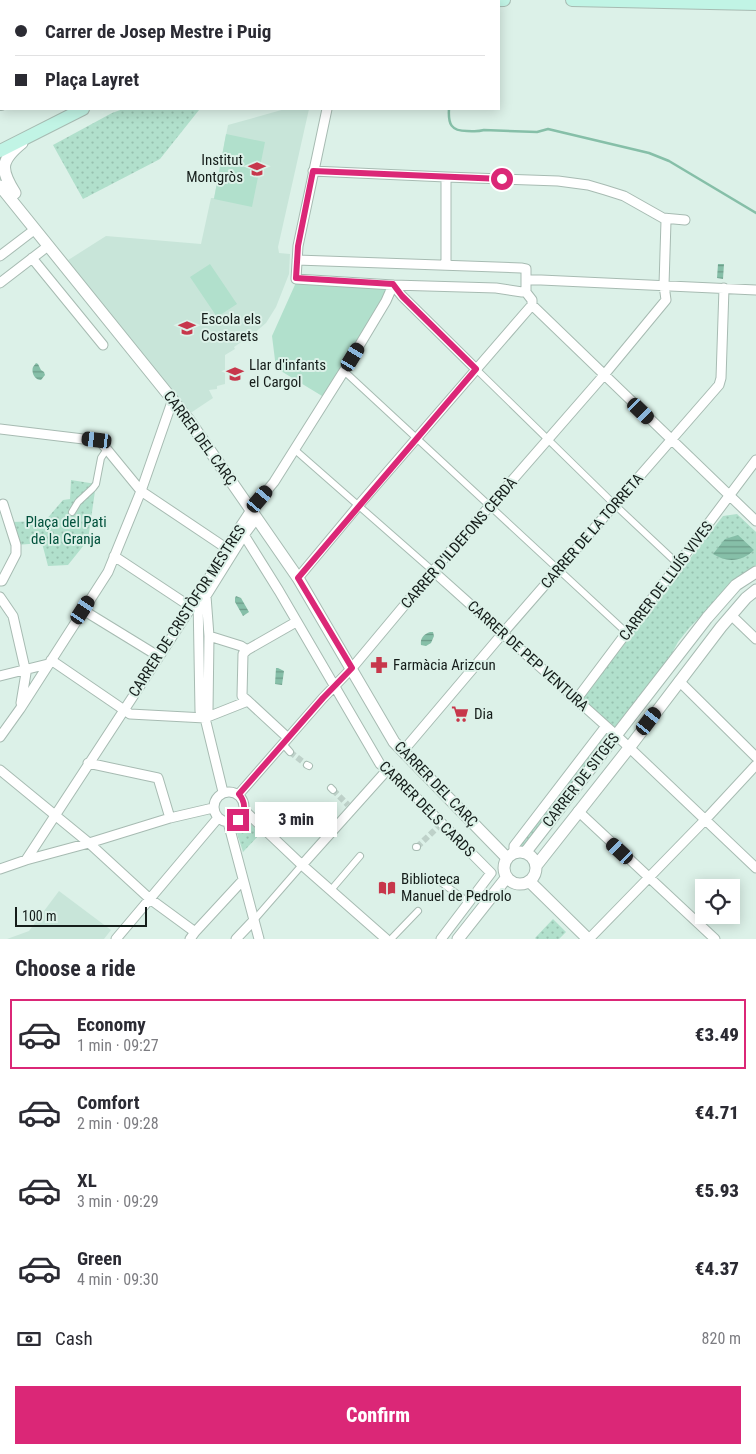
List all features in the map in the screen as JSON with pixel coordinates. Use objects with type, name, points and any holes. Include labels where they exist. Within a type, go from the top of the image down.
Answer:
[{"type":"main road","points":[[572,0],[756,4]]},
{"type":"main road","points":[[0,151],[81,110]]},
{"type":"street","points":[[327,110],[298,246],[296,278],[496,288],[525,292],[532,300],[532,305],[756,521]]},
{"type":"street","name":"CARRER DEL CARÇ","points":[[29,137],[5,158],[3,171],[7,183],[31,216],[45,243]]},
{"type":"street","points":[[313,171],[446,178],[558,181],[588,185],[624,196],[665,219],[685,220]]},
{"type":"street","points":[[446,178],[446,265]]},
{"type":"street","name":"CARRER DEL CARÇ","points":[[1,188],[173,399],[298,578],[394,742],[515,855]]},
{"type":"street","name":"CARRER D'ILDEFONS CERDÀ","points":[[239,794],[352,668],[433,571],[604,375],[666,300],[664,285],[665,219]]},
{"type":"street","points":[[0,256],[34,230]]},
{"type":"street","points":[[0,283],[32,258],[45,243]]},
{"type":"street","points":[[32,258],[103,345]]},
{"type":"street","points":[[297,260],[526,269],[525,292]]},
{"type":"street","points":[[527,280],[756,290]]},
{"type":"street","points":[[393,284],[402,296],[548,440],[679,565]]},
{"type":"street","name":"CARRER DE CRISTÒFOR MESTRES","points":[[26,860],[198,597],[226,548],[254,514],[344,372],[386,301],[393,284]]},
{"type":"street","name":"CARRER DE LA TORRETA","points":[[403,751],[502,633],[720,385],[724,288]]},
{"type":"street","points":[[298,578],[416,438],[532,305]]},
{"type":"street","points":[[344,372],[627,633]]},
{"type":"street","points":[[0,737],[108,572],[141,491],[173,399]]},
{"type":"street","points":[[0,429],[97,440],[107,449],[141,491],[226,548]]},
{"type":"street","points":[[72,512],[78,502],[96,484],[101,458],[107,449]]},
{"type":"street","name":"CARRER DE PEP VENTURA","points":[[294,449],[616,735],[756,868]]},
{"type":"street","name":"CARRER DE LLUÍS VIVES","points":[[576,700],[756,460]]},
{"type":"street","points":[[0,581],[16,554],[16,545],[2,504]]},
{"type":"street","points":[[205,718],[208,711],[206,596],[244,535],[254,514]]},
{"type":"street","name":"CARRER DELS CARDS","points":[[244,535],[380,764],[388,769],[440,825],[491,874],[440,939]]},
{"type":"street","points":[[114,556],[191,607]]},
{"type":"street","name":"CARRER DE SITGES","points":[[515,855],[616,735],[707,618],[736,584],[756,572]]},
{"type":"street","points":[[536,866],[531,856],[515,855],[504,867],[507,877],[514,883],[529,881],[535,874],[536,866],[679,681],[731,615],[756,590]]},
{"type":"street","points":[[0,597],[13,616],[26,673],[20,708]]},
{"type":"street","points":[[198,597],[200,712],[205,718],[223,792]]},
{"type":"street","points":[[83,610],[158,656]]},
{"type":"street","points":[[731,615],[756,639]]},
{"type":"street","points":[[290,752],[286,741],[242,696],[243,654],[296,622]]},
{"type":"street","points":[[208,636],[241,646],[247,650]]},
{"type":"street","points":[[0,676],[50,662]]},
{"type":"street","points":[[50,662],[130,714],[205,718],[248,701]]},
{"type":"street","points":[[679,681],[756,757]]},
{"type":"street","name":"CARRER DE SITGES","points":[[515,855],[514,846],[606,726]]},
{"type":"street","points":[[88,763],[158,778],[170,818]]},
{"type":"street","points":[[529,881],[589,939],[756,765]]},
{"type":"street","points":[[236,939],[302,865],[350,807],[388,769]]},
{"type":"street","points":[[0,770],[89,843],[192,935],[243,880]]},
{"type":"street","points":[[228,791],[239,794],[244,804],[244,810],[238,820],[228,822],[218,818],[213,808],[214,802],[219,795],[228,791]]},
{"type":"street","points":[[0,869],[170,818],[213,808]]},
{"type":"street","points":[[244,810],[302,865],[383,936]]},
{"type":"street","points":[[578,811],[715,939]]},
{"type":"street","points":[[116,939],[218,818]]},
{"type":"street","points":[[228,822],[259,939]]},
{"type":"street","points":[[331,890],[360,856]]},
{"type":"street","points":[[458,939],[507,877]]},
{"type":"street","points":[[442,883],[468,902]]},
{"type":"street","points":[[391,939],[418,911]]},
{"type":"street","points":[[370,939],[383,936]]},
{"type":"shaded area","name":"Escola els Costarets","points":[[281,110],[309,110],[278,247],[279,253],[290,254],[289,274],[276,307],[266,323],[225,355],[225,384],[217,386],[217,389],[209,390],[213,398],[186,416],[62,264],[106,236],[201,244],[211,198],[214,198],[228,125]]},
{"type":"shaded area","points":[[718,264],[724,264],[723,279],[717,278]]},
{"type":"shaded area","points":[[36,363],[45,375],[41,380],[37,379],[33,374],[33,367]]},
{"type":"shaded area","points":[[738,535],[754,550],[744,557],[734,560],[724,559],[713,554],[725,539]]},
{"type":"shaded area","points":[[236,596],[241,598],[249,612],[243,616],[235,602]]},
{"type":"shaded area","points":[[433,632],[434,636],[431,643],[426,646],[421,645],[423,637]]},
{"type":"shaded area","points":[[276,668],[284,671],[282,685],[275,684]]},
{"type":"shaded area","points":[[59,891],[111,930],[104,939],[7,939],[29,931]]},
{"type":"green space","points":[[120,110],[199,110],[160,159],[83,199],[53,145]]},
{"type":"green space","points":[[226,134],[265,142],[252,207],[214,199]]},
{"type":"green space","points":[[210,264],[237,304],[217,317],[190,277]]},
{"type":"green space","points":[[298,278],[393,285],[327,399],[276,368],[272,336]]},
{"type":"green space","name":"Plaça del Pati de la Granja","points":[[71,480],[96,484],[88,540],[68,565],[48,566],[42,543],[16,545],[11,522],[45,521],[63,500],[70,499]]},
{"type":"green space","points":[[737,514],[756,532],[756,565],[742,575],[690,627],[678,642],[665,666],[614,730],[580,700],[723,516]]},
{"type":"green space","points":[[606,730],[611,734],[523,849],[515,849]]},
{"type":"green space","points":[[247,820],[260,834],[243,852],[236,830],[242,827]]},
{"type":"green space","points":[[553,919],[566,932],[559,939],[536,939],[535,938]]},
{"type":"waterway","points":[[449,110],[450,123],[457,130],[537,132],[548,129],[649,153],[669,161],[756,213]]},
{"type":"tunnel","points":[[290,752],[307,765]]},
{"type":"tunnel","points":[[333,790],[348,805]]},
{"type":"tunnel","points":[[417,847],[438,827]]},
{"type":"place","name":"Institut Montgròs","points":[[257,169]]},
{"type":"place","name":"Escola els Costarets","points":[[187,328]]},
{"type":"place","name":"Llar d'infants el Cargol","points":[[235,374]]},
{"type":"place","name":"Farmàcia Arizcun","points":[[379,665]]},
{"type":"place","name":"Dia","points":[[460,714]]},
{"type":"place","name":"Biblioteca Manuel de Pedrolo","points":[[387,888]]},
{"type":"route","points":[[238,820],[244,810],[244,804],[239,794],[323,698],[352,668],[298,578],[476,369],[402,296],[393,284],[296,278],[298,246],[313,171],[502,179]]}]
